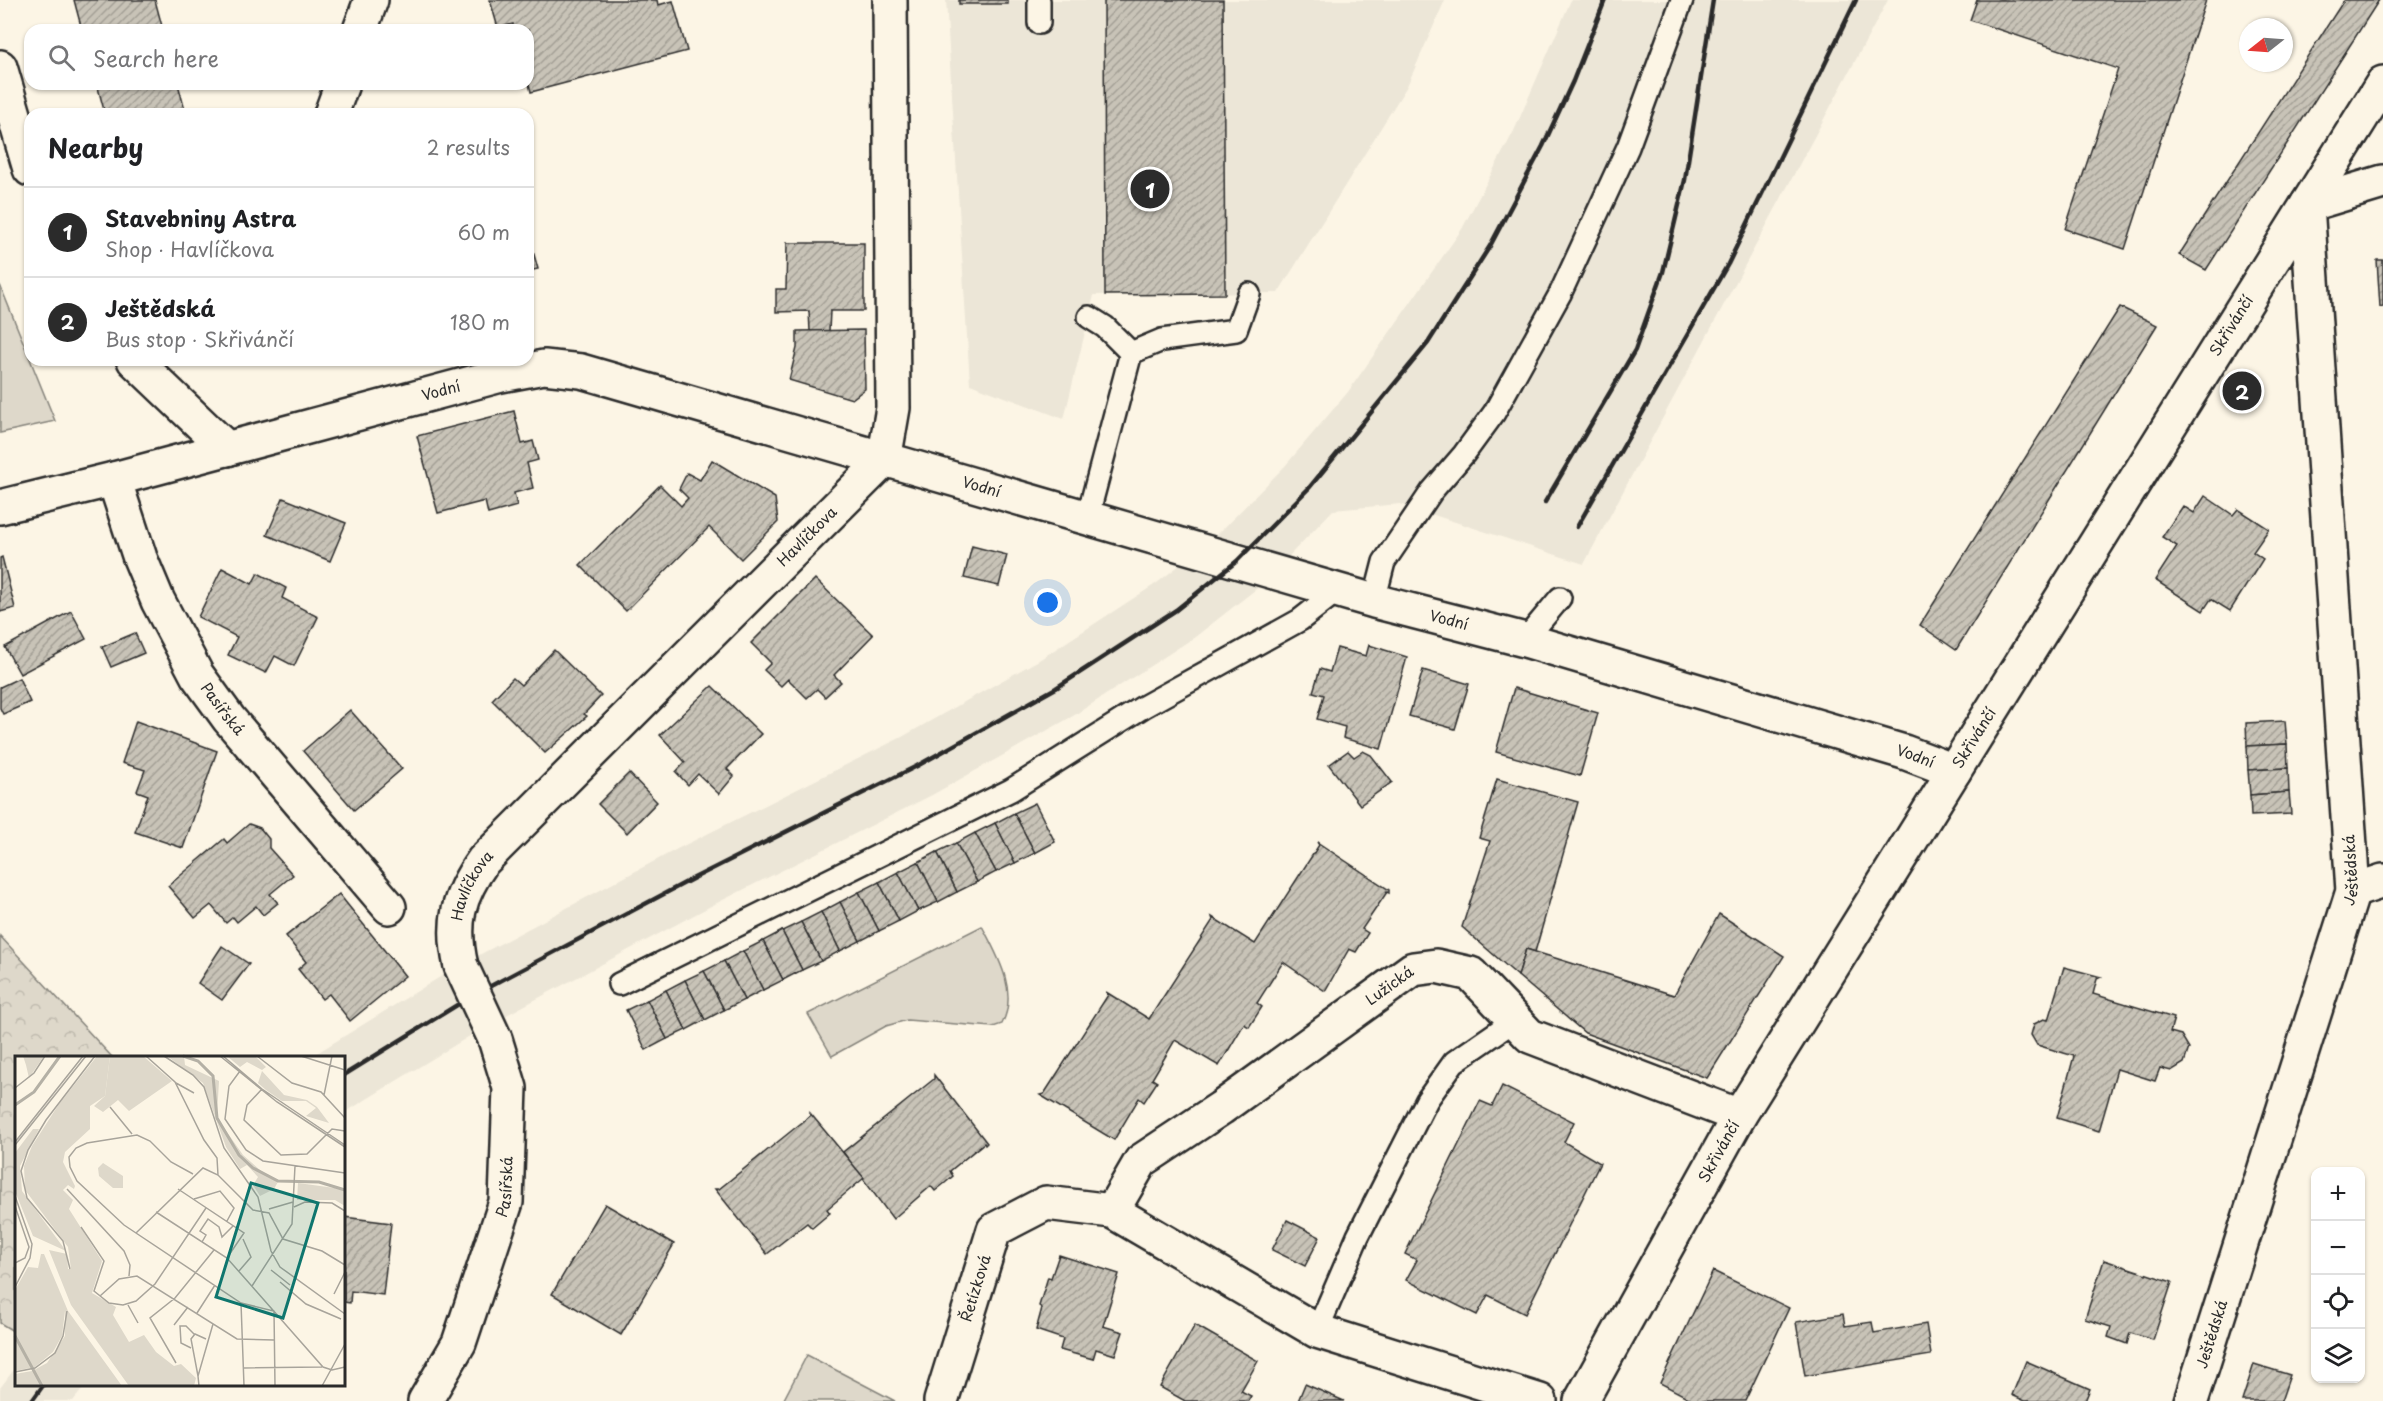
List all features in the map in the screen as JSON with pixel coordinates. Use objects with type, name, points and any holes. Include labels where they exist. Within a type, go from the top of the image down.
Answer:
[{"type":"street","points":[[362,24],[371,0]]},
{"type":"street","points":[[884,460],[893,408],[890,0]]},
{"type":"street","points":[[0,67],[24,149]]},
{"type":"street","name":"Skřivánčí","points":[[1581,1401],[1738,1116],[2383,83]]},
{"type":"street","points":[[333,108],[340,90]]},
{"type":"street","points":[[2307,205],[2383,182]]},
{"type":"street","name":"Ještědská","points":[[2191,1401],[2368,886],[2307,205]]},
{"type":"street","points":[[151,366],[227,448]]},
{"type":"street","name":"Vodní","points":[[0,507],[114,479],[501,375],[544,367],[581,371],[1374,602],[1525,640],[1904,752],[1954,771]]},
{"type":"street","name":"Havlíčkova","points":[[461,966],[455,940],[458,909],[469,881],[483,861],[884,460]]},
{"type":"street","name":"Pasířská","points":[[114,479],[140,558],[163,611],[197,675],[229,719],[388,907]]},
{"type":"street","name":"Pasířská","points":[[425,1401],[459,1343],[506,1202],[510,1088],[495,1040],[461,966]]},
{"type":"street","name":"Lužická","points":[[1112,1211],[1141,1161],[1221,1108],[1413,969],[1436,966],[1471,974],[1530,1036],[1738,1116]]},
{"type":"street","name":"Řetízková","points":[[941,1401],[994,1230],[1046,1203],[1112,1211]]},
{"type":"street","points":[[1112,1211],[1317,1331],[1540,1401]]},
{"type":"lane","points":[[1038,23],[1040,0]]},
{"type":"lane","points":[[1374,602],[1384,562],[1432,491],[1464,454],[1494,412],[1560,294],[1628,147],[1682,0]]},
{"type":"lane","points":[[1131,353],[1162,340],[1236,330],[1249,294]]},
{"type":"lane","points":[[1089,317],[1106,327],[1131,353]]},
{"type":"lane","points":[[1087,519],[1131,353]]},
{"type":"lane","points":[[619,984],[1011,790],[1143,707],[1300,620],[1337,591]]},
{"type":"lane","points":[[1525,640],[1560,598]]},
{"type":"lane","points":[[1317,1331],[1358,1236],[1427,1100],[1454,1062],[1515,1020]]},
{"type":"shaded area","points":[[946,0],[1445,0],[1407,86],[1278,293],[1094,295],[1064,419],[970,384]]},
{"type":"shaded area","points":[[1571,0],[1888,0],[1584,564],[1400,504],[1333,510],[1260,586],[1195,637],[1073,716],[932,795],[709,907],[486,1026],[345,1112],[345,1056],[312,1056],[453,969],[679,848],[902,737],[1039,660],[1157,583],[1215,537],[1285,466],[1348,392],[1462,229],[1514,131]]},
{"type":"shaded area","points":[[15,1368],[15,1386],[85,1386],[73,1401],[0,1401],[0,1388]]},
{"type":"green space","points":[[0,285],[24,344],[24,366],[33,366],[55,421],[0,433]]},
{"type":"green space","points":[[982,926],[999,961],[1007,986],[1007,1012],[1002,1024],[993,1027],[907,1020],[886,1026],[832,1056],[808,1014]]},
{"type":"green space","points":[[0,936],[111,1056],[15,1056],[15,1332],[0,1323]]},
{"type":"green space","points":[[807,1355],[895,1401],[783,1401]]},
{"type":"building","points":[[74,0],[155,0],[161,24],[80,24]]},
{"type":"building","points":[[490,0],[657,0],[658,5],[673,1],[687,51],[531,92],[530,90],[534,90],[534,24],[497,24]]},
{"type":"building","points":[[959,0],[1008,0],[1008,4],[959,4]]},
{"type":"building","points":[[1104,0],[1223,0],[1225,294],[1105,295]]},
{"type":"building","points":[[1977,0],[2206,0],[2125,249],[2065,229],[2118,69],[1970,20]]},
{"type":"building","points":[[2344,0],[2379,0],[2206,270],[2179,255]]},
{"type":"building","points":[[99,90],[180,90],[184,108],[103,108]]},
{"type":"building","points":[[787,243],[864,243],[864,311],[830,311],[829,331],[810,331],[809,311],[776,312],[776,289],[786,289]]},
{"type":"building","points":[[534,255],[538,269],[534,270]]},
{"type":"building","points":[[2377,260],[2383,260],[2383,306],[2380,307]]},
{"type":"building","points":[[2120,307],[2157,325],[1956,650],[1920,625]]},
{"type":"building","points":[[864,330],[865,389],[852,399],[789,380],[797,348],[797,331]]},
{"type":"building","points":[[514,411],[522,444],[533,441],[538,460],[527,463],[533,488],[514,493],[517,506],[488,514],[485,501],[438,513],[417,436]]},
{"type":"building","points":[[712,460],[775,498],[778,522],[741,559],[709,527],[626,611],[580,565],[660,485],[681,506],[688,498],[679,489],[687,473],[700,480]]},
{"type":"building","points":[[2205,496],[2233,515],[2238,509],[2269,529],[2253,552],[2263,559],[2230,611],[2211,599],[2203,611],[2155,580],[2177,546],[2162,537],[2183,506],[2194,513]]},
{"type":"building","points":[[283,498],[346,523],[330,561],[267,535]]},
{"type":"building","points":[[972,546],[1007,555],[999,586],[964,578]]},
{"type":"building","points":[[2,557],[15,608],[0,612],[0,558]]},
{"type":"building","points":[[222,568],[252,584],[258,573],[286,588],[282,598],[318,617],[294,666],[275,656],[266,673],[228,655],[237,637],[198,617]]},
{"type":"building","points":[[815,579],[873,635],[834,675],[841,682],[825,697],[817,689],[807,698],[788,679],[781,686],[764,670],[771,663],[751,643]]},
{"type":"building","points":[[71,611],[86,639],[20,674],[5,647]]},
{"type":"building","points":[[135,633],[144,653],[111,667],[102,647]]},
{"type":"building","points":[[1369,645],[1407,657],[1381,749],[1343,738],[1345,727],[1317,719],[1324,695],[1313,692],[1320,669],[1330,672],[1337,648],[1366,656]]},
{"type":"building","points":[[554,650],[601,696],[584,714],[587,716],[545,753],[492,700],[513,678],[521,685]]},
{"type":"building","points":[[1423,670],[1469,684],[1455,729],[1409,716]]},
{"type":"building","points":[[19,678],[30,702],[3,714],[0,708],[0,687]]},
{"type":"building","points":[[712,686],[761,734],[727,769],[734,776],[719,794],[698,774],[688,785],[676,772],[685,762],[660,735]]},
{"type":"building","points":[[1514,688],[1598,713],[1580,776],[1496,752]]},
{"type":"building","points":[[350,710],[402,769],[354,810],[303,751]]},
{"type":"building","points":[[136,721],[217,751],[183,848],[135,832],[148,795],[137,791],[145,770],[122,763]]},
{"type":"building","points":[[2285,721],[2287,744],[2247,746],[2246,723]]},
{"type":"building","points":[[2287,744],[2288,768],[2248,770],[2247,746]]},
{"type":"building","points":[[1348,751],[1354,757],[1363,751],[1371,755],[1392,782],[1360,805],[1329,765]]},
{"type":"building","points":[[2288,768],[2289,792],[2250,795],[2248,770]]},
{"type":"building","points":[[629,773],[657,802],[627,833],[598,804]]},
{"type":"building","points":[[1497,779],[1578,802],[1535,952],[1526,949],[1518,976],[1462,927],[1490,841],[1479,838]]},
{"type":"building","points":[[2289,792],[2291,814],[2251,816],[2250,795]]},
{"type":"building","points":[[1035,803],[1055,842],[1035,853],[1014,813]]},
{"type":"building","points":[[1014,813],[1035,853],[1015,863],[995,823]]},
{"type":"building","points":[[995,823],[1015,863],[996,872],[975,833]]},
{"type":"building","points":[[249,824],[260,828],[269,839],[269,848],[293,875],[270,894],[278,903],[263,915],[256,906],[237,922],[233,917],[226,923],[211,905],[195,918],[168,886],[224,839],[227,843]]},
{"type":"building","points":[[975,833],[996,872],[977,882],[956,843]]},
{"type":"building","points":[[1317,842],[1389,890],[1362,929],[1368,933],[1356,952],[1349,949],[1325,991],[1283,962],[1257,1003],[1262,1007],[1249,1027],[1244,1024],[1219,1066],[1175,1040],[1152,1079],[1157,1082],[1144,1102],[1139,1098],[1114,1140],[1040,1095],[1044,1094],[1108,995],[1106,992],[1149,1019],[1213,920],[1212,917],[1255,944],[1319,845]]},
{"type":"building","points":[[956,843],[977,882],[957,892],[937,852]]},
{"type":"building","points":[[937,852],[957,892],[938,902],[918,862]]},
{"type":"building","points":[[918,862],[938,902],[918,911],[898,872]]},
{"type":"building","points":[[898,872],[918,911],[899,921],[879,882]]},
{"type":"building","points":[[879,882],[899,921],[879,931],[859,892]]},
{"type":"building","points":[[859,892],[879,931],[860,941],[840,902]]},
{"type":"building","points":[[339,894],[405,976],[350,1021],[329,994],[322,999],[298,969],[306,962],[286,936]]},
{"type":"building","points":[[840,902],[860,941],[840,951],[821,912]]},
{"type":"building","points":[[821,912],[840,951],[821,961],[801,922]]},
{"type":"building","points":[[1719,914],[1784,956],[1707,1078],[1585,1033],[1518,976],[1526,949],[1674,995]]},
{"type":"building","points":[[801,922],[821,961],[802,970],[782,931]]},
{"type":"building","points":[[782,931],[802,970],[783,980],[763,941]]},
{"type":"building","points":[[763,941],[783,980],[763,990],[743,951]]},
{"type":"building","points":[[222,946],[249,964],[222,1000],[198,983]]},
{"type":"building","points":[[743,951],[763,990],[744,1000],[724,961]]},
{"type":"building","points":[[724,961],[744,1000],[724,1010],[704,971]]},
{"type":"building","points":[[2064,967],[2101,977],[2097,979],[2093,994],[2174,1018],[2170,1032],[2181,1035],[2189,1048],[2184,1063],[2171,1071],[2160,1068],[2155,1081],[2117,1069],[2099,1131],[2057,1118],[2074,1056],[2037,1045],[2031,1035],[2034,1024],[2044,1019],[2048,1020]]},
{"type":"building","points":[[704,971],[724,1010],[705,1020],[685,980]]},
{"type":"building","points":[[685,980],[705,1020],[686,1030],[666,990]]},
{"type":"building","points":[[666,990],[686,1030],[667,1039],[647,1000]]},
{"type":"building","points":[[647,1000],[667,1039],[646,1050],[626,1010]]},
{"type":"building","points":[[934,1075],[987,1143],[985,1145],[984,1143],[950,1171],[953,1176],[945,1183],[935,1191],[931,1186],[893,1219],[843,1152],[934,1079]]},
{"type":"building","points":[[1502,1086],[1574,1122],[1564,1142],[1600,1163],[1525,1314],[1488,1295],[1477,1315],[1406,1280],[1417,1260],[1405,1254],[1480,1101],[1492,1106]]},
{"type":"building","points":[[810,1113],[864,1178],[827,1209],[830,1213],[812,1228],[807,1223],[767,1254],[715,1189],[719,1189],[810,1116]]},
{"type":"building","points":[[605,1204],[674,1244],[621,1335],[552,1294]]},
{"type":"building","points":[[345,1217],[391,1223],[383,1295],[351,1291],[350,1303],[345,1302]]},
{"type":"building","points":[[1287,1220],[1320,1237],[1305,1266],[1272,1250]]},
{"type":"building","points":[[1059,1255],[1119,1274],[1103,1326],[1123,1332],[1115,1355],[1096,1349],[1093,1359],[1060,1350],[1063,1339],[1036,1330],[1042,1308],[1039,1306],[1048,1277],[1051,1278]]},
{"type":"building","points":[[2104,1260],[2172,1282],[2153,1340],[2130,1333],[2127,1344],[2108,1337],[2111,1327],[2085,1319]]},
{"type":"building","points":[[1713,1271],[1789,1308],[1745,1401],[1688,1401],[1689,1398],[1660,1383]]},
{"type":"building","points":[[1843,1314],[1845,1326],[1872,1322],[1874,1333],[1926,1324],[1931,1355],[1805,1376],[1796,1322]]},
{"type":"building","points":[[1195,1325],[1258,1361],[1241,1391],[1251,1396],[1248,1401],[1185,1401],[1160,1387]]},
{"type":"building","points":[[2026,1361],[2090,1389],[2085,1401],[2025,1401],[2012,1395]]},
{"type":"building","points":[[2254,1364],[2290,1375],[2281,1401],[2242,1401]]},
{"type":"building","points":[[1305,1384],[1344,1401],[1298,1401]]},
{"type":"railway","points":[[345,1074],[470,997],[694,878],[917,766],[1056,688],[1176,610],[1237,561],[1309,488],[1428,343],[1490,246],[1543,146],[1573,81],[1605,0]]},
{"type":"railway","points":[[1545,502],[1635,350],[1663,272],[1685,180],[1713,0]]},
{"type":"railway","points":[[1577,527],[1728,264],[1856,0]]},
{"type":"railway","points":[[32,1401],[43,1386]]},
{"type":"place","name":"Stavebniny Astra","points":[[1150,189]]},
{"type":"place","name":"Ještědská","points":[[2242,391]]}]
